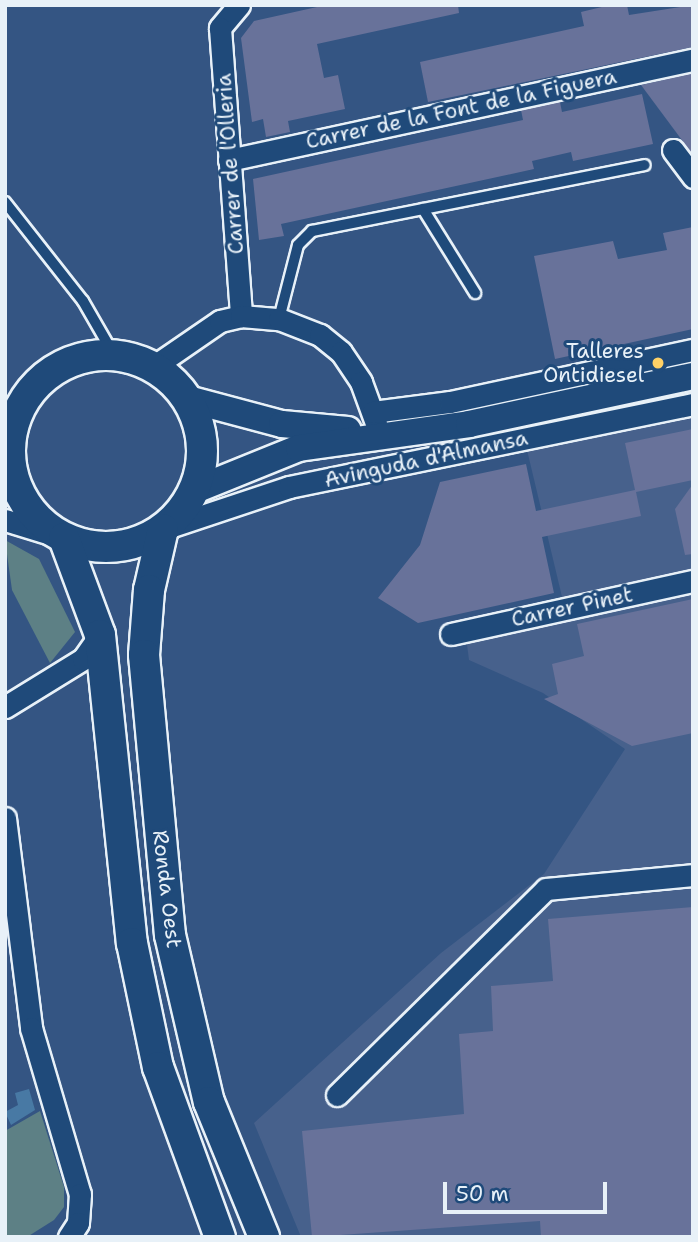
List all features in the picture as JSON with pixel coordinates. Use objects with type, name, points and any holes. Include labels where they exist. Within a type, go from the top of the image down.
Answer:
[{"type":"main road","points":[[114,355],[153,367],[188,400],[200,428],[203,460],[195,490],[163,529],[115,547],[64,538],[13,511],[11,415],[30,392],[57,369],[90,356],[114,355]]},
{"type":"main road","name":"Ronda Oest","points":[[163,529],[149,590],[144,655],[170,935],[209,1102],[264,1237]]},
{"type":"main road","name":"Ronda Oest","points":[[64,538],[100,635],[132,943],[171,1113],[220,1237]]},
{"type":"street","name":"Carrer de l'Olleria","points":[[233,9],[220,28],[241,316]]},
{"type":"street","name":"Carrer de la Font de la Figuera","points":[[229,159],[693,60]]},
{"type":"street","points":[[673,150],[693,177]]},
{"type":"street","points":[[153,367],[204,329],[241,316],[279,319],[320,335],[341,352],[380,426]]},
{"type":"street","name":"Avinguda d'Almansa","points":[[195,490],[280,453],[380,426],[450,402],[693,350]]},
{"type":"street","name":"Avinguda d'Almansa","points":[[188,400],[282,424],[469,424],[693,376]]},
{"type":"street","name":"Avinguda d'Almansa","points":[[163,529],[289,487],[693,404]]},
{"type":"street","name":"Carrer Pinet","points":[[451,634],[693,581]]},
{"type":"street","points":[[5,707],[83,659],[100,635]]},
{"type":"street","points":[[5,818],[24,986],[81,1210],[69,1237]]},
{"type":"street","points":[[337,1095],[546,889],[693,875]]},
{"type":"street","points":[[5,997],[24,986]]},
{"type":"lane","points":[[279,319],[303,237],[423,209],[645,164]]},
{"type":"lane","points":[[5,202],[83,301],[114,355]]},
{"type":"lane","points":[[423,209],[475,293]]},
{"type":"shaded area","points":[[693,417],[693,1237],[301,1237],[254,1123],[441,953],[544,874],[625,749],[543,693],[469,660],[464,621],[563,601],[527,450]]},
{"type":"shaded area","points":[[29,1089],[35,1110],[11,1125],[5,1112],[18,1105],[15,1093]]},
{"type":"green space","points":[[5,540],[39,559],[75,632],[50,663],[12,590]]},
{"type":"green space","points":[[40,1111],[64,1187],[64,1207],[54,1220],[27,1237],[7,1237],[5,1131]]},
{"type":"building","points":[[326,5],[458,5],[459,13],[317,44],[324,78],[338,75],[345,109],[288,121],[290,132],[266,137],[263,119],[252,122],[241,38],[254,21]]},
{"type":"building","points":[[610,5],[627,5],[629,15],[693,5],[693,47],[428,102],[420,62],[584,26],[581,12]]},
{"type":"building","points":[[693,73],[693,155],[641,85]]},
{"type":"building","points":[[642,94],[653,144],[573,161],[571,152],[532,161],[534,169],[281,224],[284,236],[259,240],[253,179],[523,120],[521,110],[560,102],[562,112]]},
{"type":"building","points":[[693,227],[693,329],[555,359],[534,256],[613,241],[618,259],[667,250],[663,233]]},
{"type":"building","points":[[693,429],[693,480],[636,492],[641,516],[542,537],[554,593],[418,623],[378,598],[420,545],[440,482],[526,464],[536,511],[635,490],[625,443]]},
{"type":"building","points":[[693,484],[693,554],[685,555],[675,509]]},
{"type":"building","points":[[693,599],[693,733],[632,746],[544,699],[558,694],[552,664],[584,656],[577,624]]},
{"type":"building","points":[[693,907],[693,1237],[541,1237],[540,1221],[312,1237],[302,1131],[464,1114],[459,1034],[493,1031],[491,986],[553,981],[548,919]]},
{"type":"place","name":"Talleres Ontidiesel","points":[[658,363]]}]
